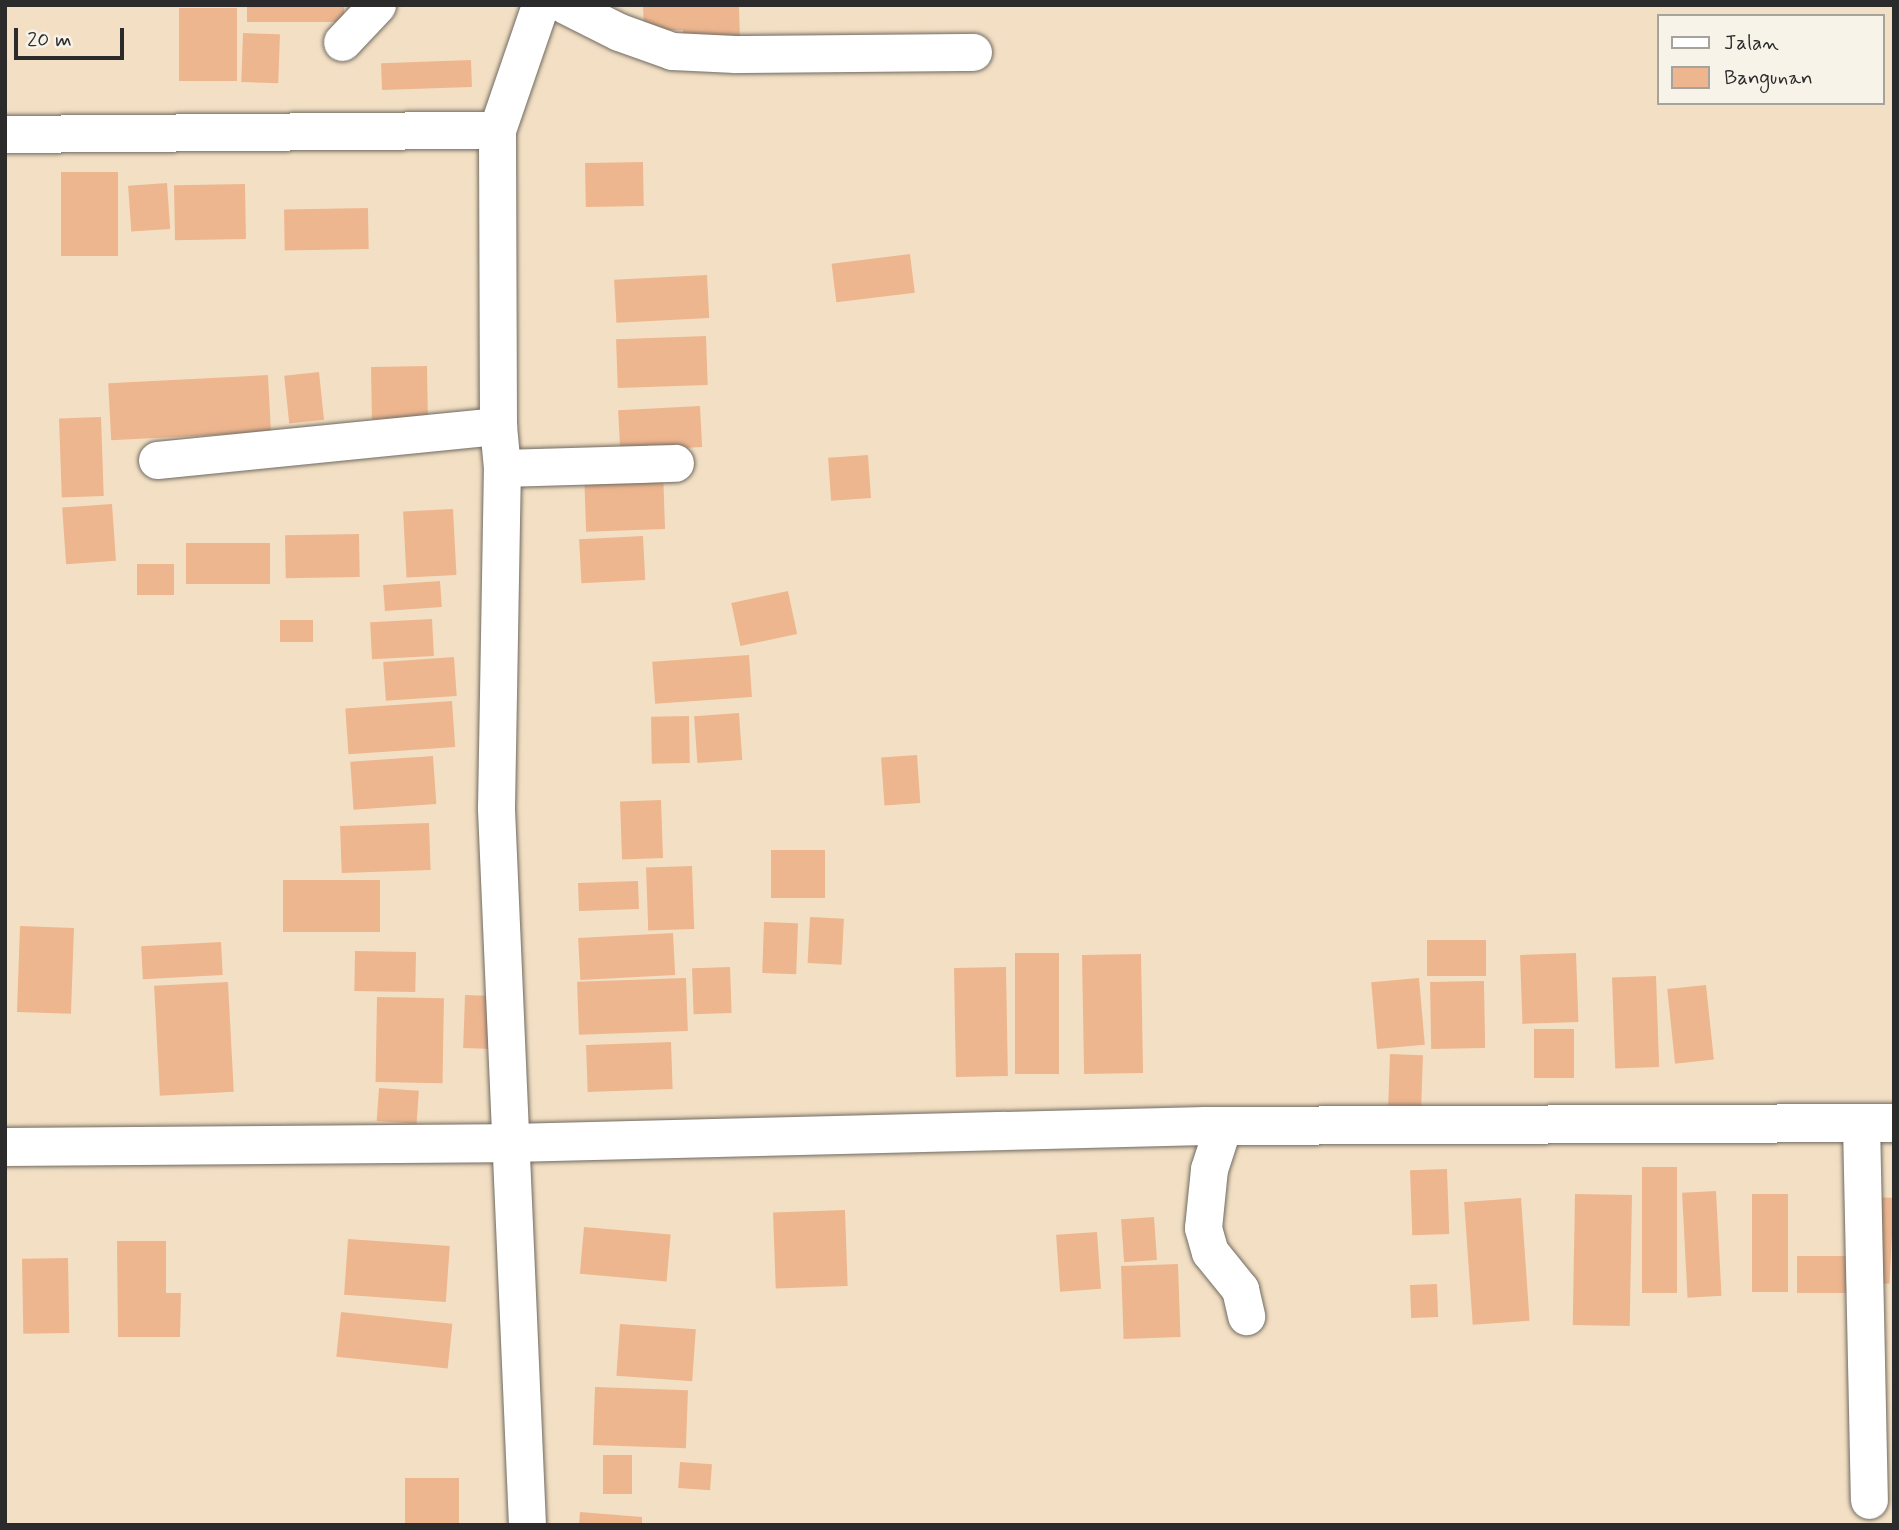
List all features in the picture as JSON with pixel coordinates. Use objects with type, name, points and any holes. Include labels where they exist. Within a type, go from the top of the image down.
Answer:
[{"type":"street","points":[[342,42],[377,5]]},
{"type":"street","points":[[527,1525],[496,808],[502,468],[498,426],[497,130],[540,5]]},
{"type":"street","points":[[565,5],[619,32],[672,51],[973,52]]},
{"type":"street","points":[[5,134],[497,130]]},
{"type":"street","points":[[157,460],[498,426]]},
{"type":"street","points":[[502,468],[675,463]]},
{"type":"street","points":[[5,1147],[511,1143],[1223,1126],[1877,1123],[1869,1500]]},
{"type":"street","points":[[1223,1126],[1209,1169],[1203,1228],[1210,1252],[1240,1289],[1246,1316]]},
{"type":"building","points":[[247,5],[344,5],[344,22],[247,22]]},
{"type":"building","points":[[643,5],[739,5],[740,42],[683,44],[683,30],[644,31]]},
{"type":"building","points":[[179,8],[237,8],[237,81],[179,81]]},
{"type":"building","points":[[243,33],[280,34],[278,83],[241,82]]},
{"type":"building","points":[[471,60],[472,87],[382,90],[381,63]]},
{"type":"building","points":[[643,162],[644,206],[586,207],[585,163]]},
{"type":"building","points":[[61,172],[118,172],[118,256],[61,256]]},
{"type":"building","points":[[167,183],[170,229],[131,232],[128,186]]},
{"type":"building","points":[[245,184],[246,239],[175,240],[174,185]]},
{"type":"building","points":[[368,208],[369,249],[285,250],[284,209]]},
{"type":"building","points":[[910,254],[915,293],[836,302],[832,264]]},
{"type":"building","points":[[707,275],[709,318],[616,323],[614,280]]},
{"type":"building","points":[[706,336],[708,385],[618,388],[616,339]]},
{"type":"building","points":[[427,366],[428,418],[372,419],[371,367]]},
{"type":"building","points":[[319,372],[324,420],[289,423],[284,376]]},
{"type":"building","points":[[268,375],[271,432],[111,440],[108,383]]},
{"type":"building","points":[[700,406],[702,447],[620,451],[618,410]]},
{"type":"building","points":[[101,417],[104,496],[62,497],[59,418]]},
{"type":"building","points":[[868,455],[871,498],[831,501],[828,458]]},
{"type":"building","points":[[663,470],[665,529],[586,532],[584,473]]},
{"type":"building","points":[[112,504],[116,561],[66,564],[62,507]]},
{"type":"building","points":[[453,509],[456,575],[407,578],[403,512]]},
{"type":"building","points":[[359,534],[360,577],[286,578],[285,535]]},
{"type":"building","points":[[643,536],[645,580],[581,583],[579,539]]},
{"type":"building","points":[[186,543],[270,543],[270,584],[186,584]]},
{"type":"building","points":[[137,564],[174,564],[174,595],[137,595]]},
{"type":"building","points":[[440,581],[442,607],[385,611],[383,585]]},
{"type":"building","points":[[788,591],[797,634],[740,646],[731,603]]},
{"type":"building","points":[[432,619],[434,656],[372,659],[370,622]]},
{"type":"building","points":[[280,620],[313,620],[313,642],[280,642]]},
{"type":"building","points":[[749,655],[752,697],[655,704],[652,662]]},
{"type":"building","points":[[454,657],[457,696],[386,701],[383,662]]},
{"type":"building","points":[[452,701],[455,747],[348,754],[345,708]]},
{"type":"building","points":[[739,713],[742,760],[697,763],[694,716]]},
{"type":"building","points":[[689,716],[690,763],[652,764],[651,717]]},
{"type":"building","points":[[917,755],[920,803],[884,805],[881,758]]},
{"type":"building","points":[[433,756],[436,804],[354,810],[350,762]]},
{"type":"building","points":[[661,800],[663,858],[622,859],[620,801]]},
{"type":"building","points":[[429,823],[431,870],[342,873],[340,826]]},
{"type":"building","points":[[771,850],[825,850],[825,898],[771,898]]},
{"type":"building","points":[[692,866],[694,929],[648,931],[646,868]]},
{"type":"building","points":[[283,880],[380,880],[380,932],[283,932]]},
{"type":"building","points":[[638,881],[639,909],[579,911],[578,883]]},
{"type":"building","points":[[810,917],[844,919],[842,965],[808,963]]},
{"type":"building","points":[[764,922],[798,923],[796,974],[762,973]]},
{"type":"building","points":[[20,926],[74,928],[71,1014],[17,1012]]},
{"type":"building","points":[[673,933],[675,975],[580,980],[578,938]]},
{"type":"building","points":[[1427,940],[1486,940],[1486,976],[1427,976]]},
{"type":"building","points":[[221,942],[223,975],[143,979],[141,946]]},
{"type":"building","points":[[355,951],[416,952],[415,992],[354,991]]},
{"type":"building","points":[[1015,953],[1059,953],[1059,1074],[1015,1074]]},
{"type":"building","points":[[1576,953],[1578,1022],[1522,1024],[1520,955]]},
{"type":"building","points":[[1141,954],[1143,1073],[1084,1074],[1082,955]]},
{"type":"building","points":[[730,967],[732,1013],[694,1014],[692,968]]},
{"type":"building","points":[[1006,967],[1008,1076],[956,1077],[954,968]]},
{"type":"building","points":[[1656,976],[1659,1067],[1615,1068],[1612,978]]},
{"type":"building","points":[[686,978],[688,1031],[579,1035],[577,982]]},
{"type":"building","points":[[1419,978],[1425,1045],[1377,1049],[1371,982]]},
{"type":"building","points":[[1484,981],[1485,1048],[1431,1049],[1430,982]]},
{"type":"building","points":[[228,982],[234,1092],[160,1096],[154,986]]},
{"type":"building","points":[[1706,985],[1714,1060],[1675,1064],[1667,989]]},
{"type":"building","points":[[465,995],[494,996],[492,1049],[463,1048]]},
{"type":"building","points":[[377,997],[444,998],[443,1083],[376,1082]]},
{"type":"building","points":[[1534,1029],[1574,1029],[1574,1078],[1534,1078]]},
{"type":"building","points":[[671,1042],[673,1089],[588,1092],[586,1045]]},
{"type":"building","points":[[1390,1054],[1423,1055],[1421,1106],[1388,1105]]},
{"type":"building","points":[[379,1088],[419,1091],[417,1124],[377,1121]]},
{"type":"building","points":[[1642,1167],[1677,1167],[1677,1293],[1642,1293]]},
{"type":"building","points":[[1447,1169],[1449,1234],[1412,1235],[1410,1170]]},
{"type":"building","points":[[1716,1191],[1721,1296],[1688,1298],[1682,1193]]},
{"type":"building","points":[[1575,1194],[1632,1195],[1630,1326],[1573,1325]]},
{"type":"building","points":[[1752,1194],[1788,1194],[1788,1292],[1752,1292]]},
{"type":"building","points":[[1876,1197],[1894,1198],[1889,1284],[1871,1283]]},
{"type":"building","points":[[1521,1198],[1530,1321],[1473,1325],[1464,1202]]},
{"type":"building","points":[[845,1210],[848,1286],[776,1288],[773,1213]]},
{"type":"building","points":[[1154,1217],[1157,1260],[1124,1262],[1121,1219]]},
{"type":"building","points":[[584,1227],[671,1235],[667,1281],[580,1274]]},
{"type":"building","points":[[1097,1232],[1101,1289],[1060,1292],[1056,1235]]},
{"type":"building","points":[[348,1239],[450,1246],[446,1302],[344,1295]]},
{"type":"building","points":[[117,1241],[166,1241],[166,1293],[181,1293],[180,1337],[118,1337]]},
{"type":"building","points":[[1797,1256],[1847,1256],[1847,1293],[1797,1293]]},
{"type":"building","points":[[68,1258],[69,1333],[23,1334],[22,1259]]},
{"type":"building","points":[[1178,1264],[1181,1337],[1124,1339],[1121,1266]]},
{"type":"building","points":[[1437,1284],[1438,1317],[1411,1318],[1410,1285]]},
{"type":"building","points":[[341,1312],[452,1324],[448,1368],[336,1357]]},
{"type":"building","points":[[620,1324],[696,1329],[692,1381],[616,1376]]},
{"type":"building","points":[[595,1387],[688,1390],[686,1448],[593,1445]]},
{"type":"building","points":[[603,1455],[632,1455],[632,1494],[603,1494]]},
{"type":"building","points":[[680,1462],[712,1464],[710,1490],[678,1488]]},
{"type":"building","points":[[405,1478],[459,1478],[459,1525],[405,1525]]},
{"type":"building","points":[[580,1512],[642,1517],[642,1525],[579,1525]]}]
